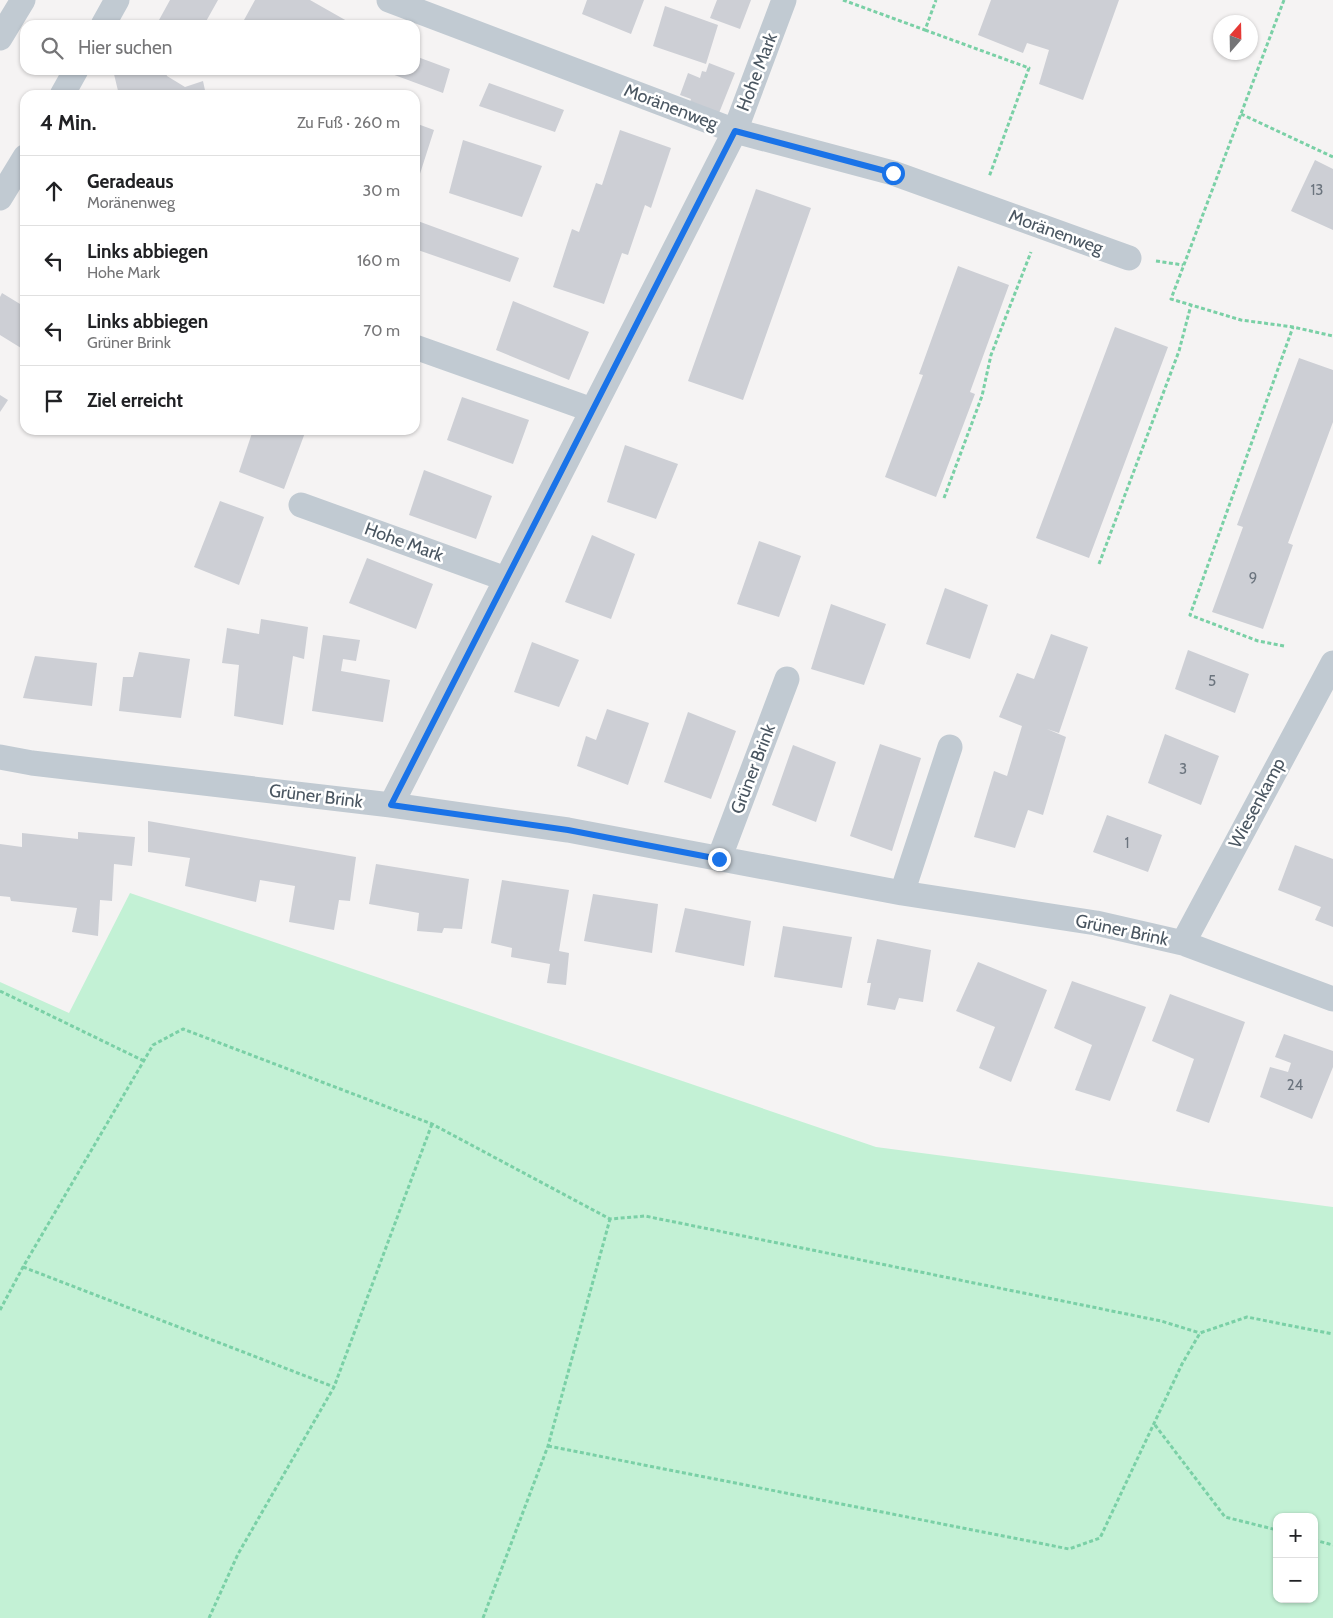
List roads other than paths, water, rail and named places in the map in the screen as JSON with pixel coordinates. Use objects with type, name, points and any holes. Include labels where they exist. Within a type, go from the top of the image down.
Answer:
[{"type":"street","points":[[0,38],[23,0]]},
{"type":"street","points":[[106,20],[117,0]]},
{"type":"street","name":"Moränenweg","points":[[389,0],[735,131],[893,173],[1128,258]]},
{"type":"street","name":"Hohe Mark","points":[[391,805],[735,131],[784,0]]},
{"type":"street","points":[[65,90],[73,75]]},
{"type":"street","points":[[0,198],[20,165]]},
{"type":"street","points":[[420,349],[592,410]]},
{"type":"street","name":"Hohe Mark","points":[[301,505],[506,579]]},
{"type":"street","name":"Wiesenkamp","points":[[1184,943],[1333,662]]},
{"type":"street","name":"Grüner Brink","points":[[719,859],[786,679]]},
{"type":"street","points":[[902,893],[950,747]]},
{"type":"street","name":"Grüner Brink","points":[[0,757],[32,764],[391,805],[568,830],[902,893],[1096,922],[1184,943],[1333,999]]}]
